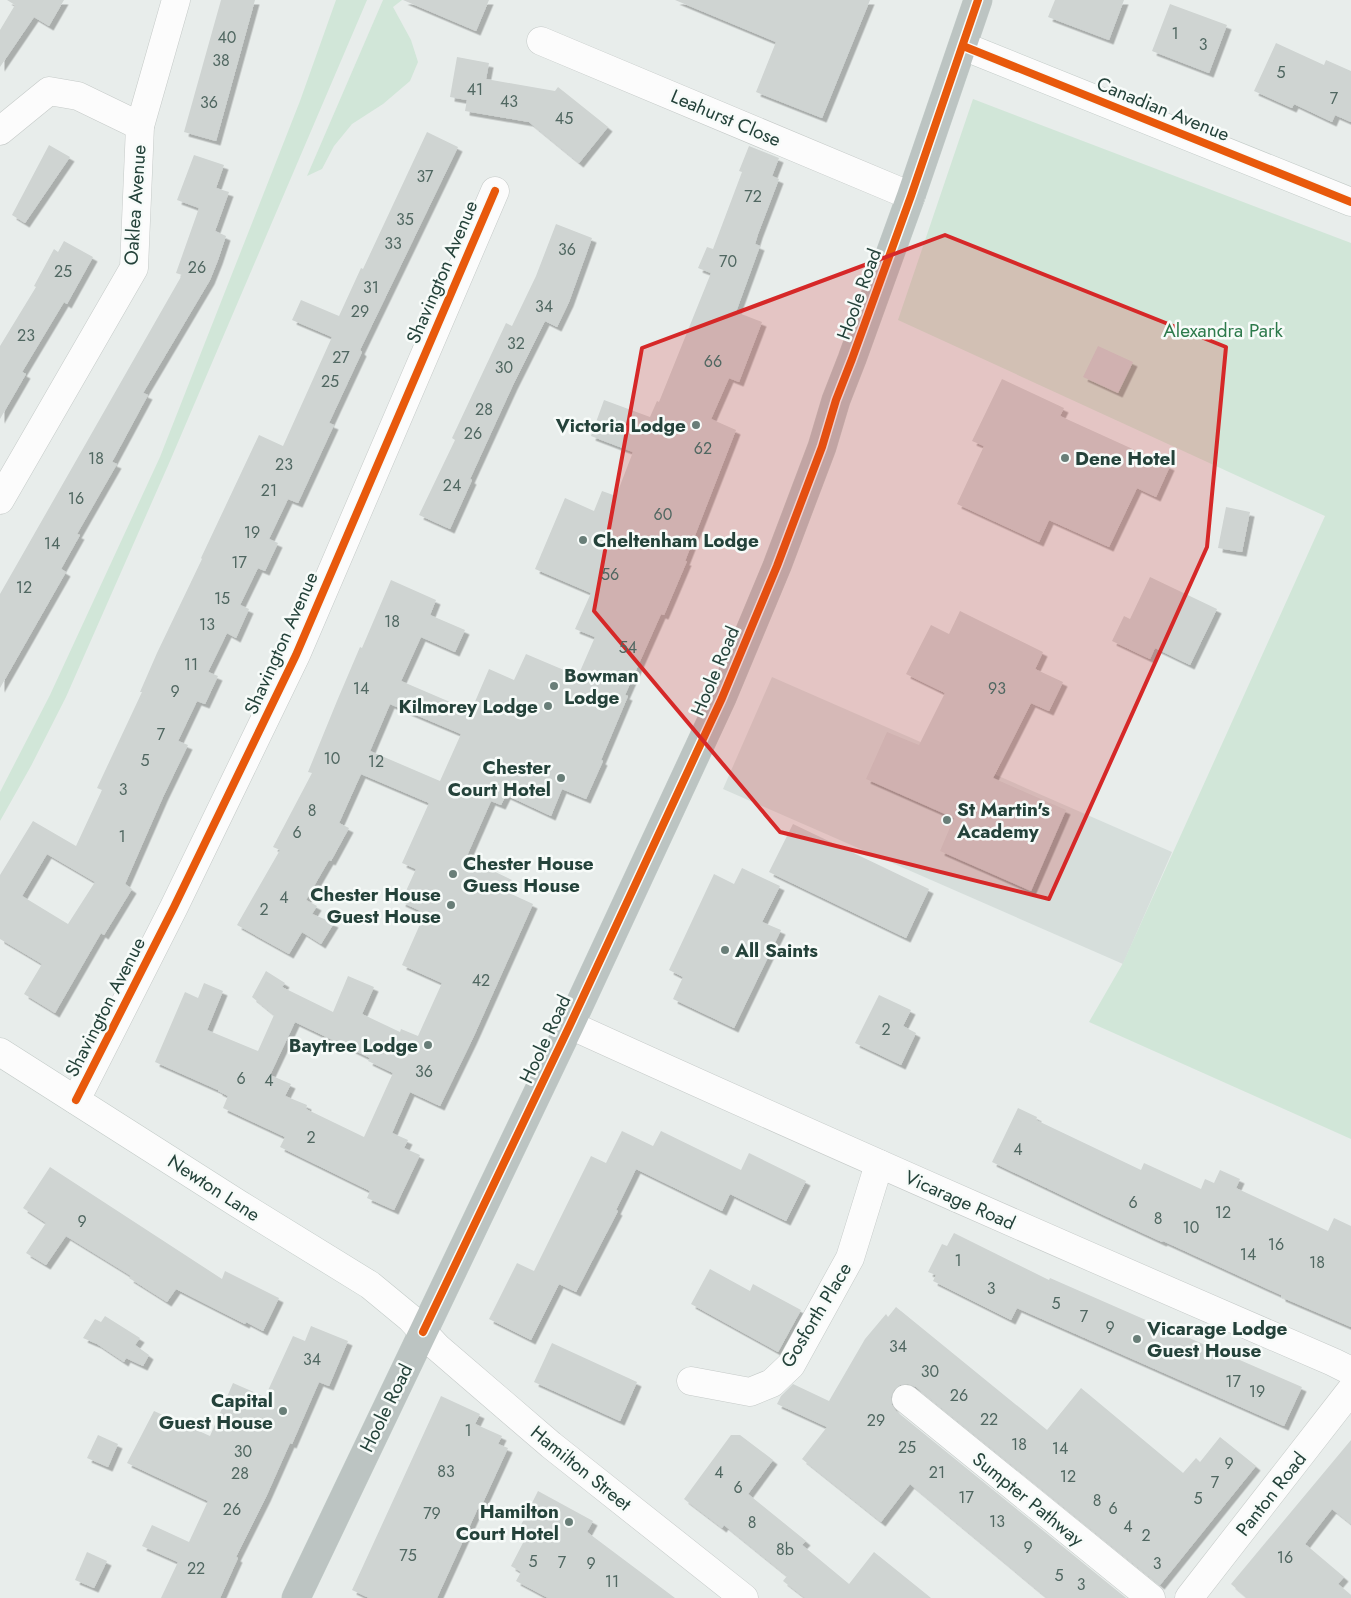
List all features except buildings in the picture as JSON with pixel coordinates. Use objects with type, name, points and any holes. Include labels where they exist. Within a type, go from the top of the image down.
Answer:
[{"type":"highway","name":"Hoole Road","points":[[296,1598],[570,1025],[718,707],[822,448],[836,400],[911,196],[978,0]]},
{"type":"street","name":"Oaklea Avenue","points":[[0,500],[134,268],[140,126],[176,0]]},
{"type":"street","name":"Leahurst Close","points":[[541,41],[911,196]]},
{"type":"street","name":"Canadian Avenue","points":[[963,46],[1351,202]]},
{"type":"street","points":[[0,131],[49,90],[78,96],[140,126]]},
{"type":"street","name":"Shavington Avenue","points":[[76,1100],[174,907],[296,655],[495,191]]},
{"type":"street","name":"Vicarage Road","points":[[570,1025],[878,1164],[1351,1371]]},
{"type":"street","name":"Newton Lane","points":[[0,1052],[244,1208],[370,1285],[410,1318],[423,1332]]},
{"type":"street","name":"Gosforth Place","points":[[691,1381],[750,1392],[772,1383],[791,1365],[850,1258],[878,1164]]},
{"type":"street","name":"Hamilton Street","points":[[423,1332],[437,1347],[551,1445],[744,1598]]},
{"type":"street","name":"Panton Road","points":[[1195,1596],[1351,1390]]},
{"type":"street","name":"Sumpter Pathway","points":[[906,1399],[1151,1598]]},
{"type":"highlighted area","points":[[945,235],[1226,347],[1207,547],[1049,899],[780,832],[594,611],[642,348]]},
{"type":"shaded area","name":"St Martin's Academy","points":[[772,677],[1172,852],[1123,964],[723,789]]},
{"type":"green space","points":[[336,0],[367,0],[170,461],[66,697],[31,766],[0,821],[0,792],[50,695],[160,457],[300,101]]},
{"type":"green space","points":[[383,0],[402,0],[393,7],[411,40],[418,62],[410,81],[383,104],[352,124],[334,146],[322,169],[307,176]]},
{"type":"green space","name":"Alexandra Park","points":[[973,99],[1351,243],[1351,1139],[1089,1022],[1123,963],[1325,516],[898,320]]},
{"type":"cycle path","points":[[423,1332],[570,1025],[722,698],[777,566],[822,447],[836,400],[911,196],[978,0]]},
{"type":"cycle path","points":[[963,46],[1351,202]]},
{"type":"cycle path","points":[[76,1100],[174,907],[296,655],[495,191]]},
{"type":"place","name":"Victoria Lodge","points":[[696,425]]},
{"type":"place","name":"Dene Hotel","points":[[1065,458]]},
{"type":"place","name":"Cheltenham Lodge","points":[[583,540]]},
{"type":"place","name":"Bowman Lodge","points":[[554,686]]},
{"type":"place","name":"Kilmorey Lodge","points":[[548,706]]},
{"type":"place","name":"Chester Court Hotel","points":[[561,778]]},
{"type":"place","name":"St Martin's Academy","points":[[947,820]]},
{"type":"place","name":"Chester House Guess House","points":[[453,874]]},
{"type":"place","name":"Chester House Guest House","points":[[451,905]]},
{"type":"place","name":"All Saints","points":[[725,950]]},
{"type":"place","name":"Baytree Lodge","points":[[428,1045]]},
{"type":"place","name":"Vicarage Lodge Guest House","points":[[1137,1339]]},
{"type":"place","name":"Capital Guest House","points":[[283,1411]]},
{"type":"place","name":"Hamilton Court Hotel","points":[[569,1522]]}]
